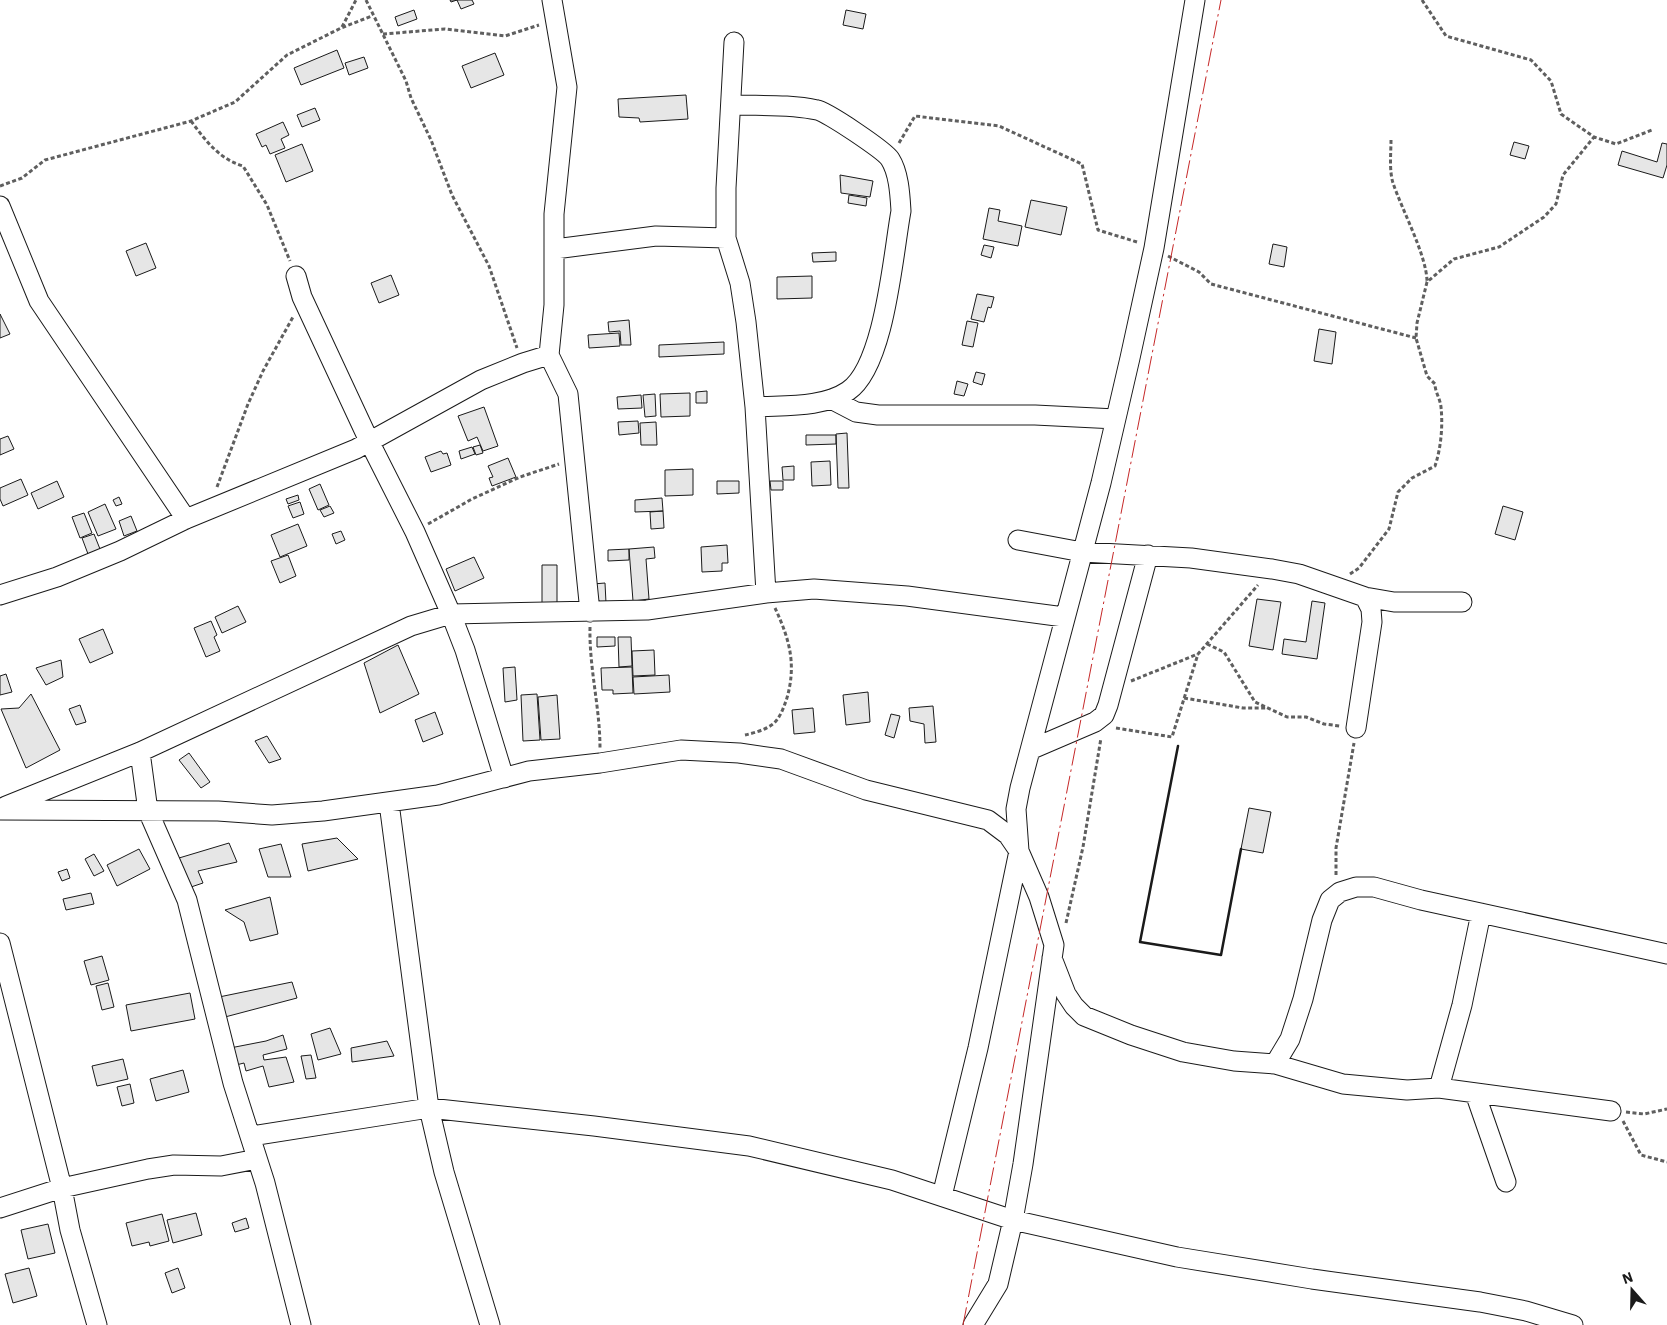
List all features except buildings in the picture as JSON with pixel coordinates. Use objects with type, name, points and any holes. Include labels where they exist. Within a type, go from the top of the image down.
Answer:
[{"type":"street","points":[[552,0],[567,87],[557,178],[554,305],[549,355],[568,394],[590,612]]},
{"type":"street","points":[[942,1196],[982,1029],[1019,851],[1016,809],[1116,419],[1154,248],[1195,0]]},
{"type":"street","points":[[734,42],[726,188],[726,238],[743,301],[755,407],[766,593]]},
{"type":"street","points":[[732,105],[819,110],[890,158],[897,178],[900,211],[884,319],[875,347],[861,378],[847,392],[831,399],[796,405],[755,407]]},
{"type":"street","points":[[0,206],[39,301],[186,519]]},
{"type":"street","points":[[555,249],[656,236],[726,238]]},
{"type":"street","points":[[296,276],[302,298],[370,443],[415,532],[451,614],[465,650],[504,778]]},
{"type":"street","points":[[0,595],[65,574],[186,519],[370,443],[455,393],[523,363],[549,355]]},
{"type":"street","points":[[831,399],[856,412],[878,415],[1035,415],[1116,419]]},
{"type":"street","points":[[1018,540],[1082,552],[1148,555],[1224,562],[1272,569],[1299,574],[1365,598],[1394,602],[1462,602]]},
{"type":"street","points":[[1032,749],[1095,722],[1103,721],[1148,555]]},
{"type":"street","points":[[0,809],[140,752],[411,626],[451,614],[647,610],[766,593],[814,589],[860,591],[1064,617]]},
{"type":"street","points":[[1356,728],[1372,622],[1371,609],[1365,598]]},
{"type":"street","points":[[0,809],[272,815],[390,803],[438,795],[538,770],[600,763],[681,750],[739,753],[780,759],[866,790],[988,820],[1008,835],[1019,851],[1039,897],[1066,994],[1084,1016],[1131,1035],[1183,1052],[1234,1061],[1275,1064],[1342,1084],[1407,1090],[1439,1088],[1611,1111]]},
{"type":"street","points":[[140,752],[148,811],[187,900],[233,1083],[265,1183],[301,1325]]},
{"type":"street","points":[[390,803],[429,1108],[444,1172],[490,1325]]},
{"type":"street","points":[[1275,1064],[1290,1039],[1303,999],[1322,920],[1330,900],[1340,892],[1356,887],[1374,887],[1579,937],[1667,954]]},
{"type":"street","points":[[1439,1088],[1462,1004],[1481,913]]},
{"type":"street","points":[[0,944],[62,1188],[70,1230],[97,1325]]},
{"type":"street","points":[[973,1325],[998,1284],[1013,1220],[1023,1164],[1053,951]]},
{"type":"street","points":[[1475,1092],[1506,1182]]},
{"type":"street","points":[[250,1136],[429,1108],[594,1126],[749,1146],[884,1178],[1013,1220],[1177,1257],[1312,1279],[1480,1302],[1524,1318],[1573,1325]]},
{"type":"street","points":[[0,1208],[62,1188],[148,1169],[174,1165],[221,1166],[256,1159]]},
{"type":"path","points":[[341,28],[356,0]]},
{"type":"path","points":[[366,0],[372,16],[406,82],[452,195],[489,266],[523,363]]},
{"type":"path","points":[[1422,0],[1446,36],[1531,60],[1551,81],[1560,114],[1594,137],[1616,144],[1652,130]]},
{"type":"path","points":[[0,186],[22,178],[45,160],[191,121],[235,102],[287,55],[341,28],[372,16]]},
{"type":"path","points":[[382,34],[445,29],[505,36],[555,19]]},
{"type":"path","points":[[890,158],[915,116],[999,126],[1082,164],[1098,230],[1154,248],[1199,272],[1211,284],[1416,338]]},
{"type":"path","points":[[191,121],[206,141],[228,162],[242,166],[267,205],[296,276]]},
{"type":"path","points":[[1427,282],[1454,258],[1499,247],[1544,216],[1556,204],[1563,175],[1594,137]]},
{"type":"path","points":[[1326,585],[1337,582],[1359,568],[1389,529],[1398,492],[1412,478],[1435,466],[1439,454],[1440,405],[1435,391],[1435,384],[1427,376],[1416,338],[1417,323],[1427,275],[1392,180],[1391,140]]},
{"type":"path","points":[[210,509],[248,404],[302,298]]},
{"type":"path","points":[[415,532],[472,499],[520,478],[546,470],[573,455]]},
{"type":"path","points":[[1053,951],[1065,930],[1083,847],[1103,721],[1172,737],[1198,654],[1272,569]]},
{"type":"path","points":[[742,736],[773,724],[782,711],[789,690],[792,667],[790,646],[766,593]]},
{"type":"path","points":[[590,612],[590,654],[600,726],[600,763]]},
{"type":"path","points":[[1207,644],[1224,652],[1255,702],[1287,717],[1306,717],[1324,724],[1356,728],[1336,848],[1336,872],[1340,892]]},
{"type":"path","points":[[1113,689],[1198,654]]},
{"type":"path","points":[[1184,698],[1243,708],[1269,708]]},
{"type":"path","points":[[1611,1111],[1644,1114],[1667,1109]]},
{"type":"path","points":[[1611,1111],[1623,1120],[1640,1155],[1667,1162]]},
{"type":"wall","points":[[1178,746],[1140,942],[1221,955],[1241,849]]},
{"type":"power","points":[[963,1325],[1221,0]]}]
